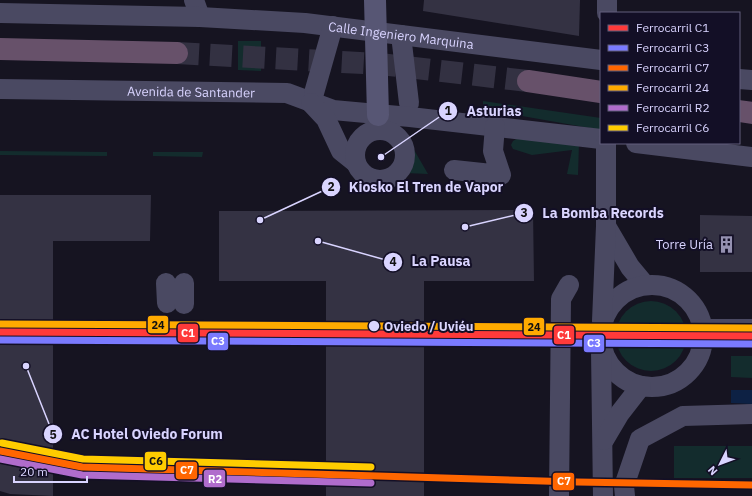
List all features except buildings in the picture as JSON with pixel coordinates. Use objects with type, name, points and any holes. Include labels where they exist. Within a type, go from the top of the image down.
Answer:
[{"type":"highway","points":[[0,49],[177,53]]},
{"type":"highway","points":[[528,81],[590,90]]},
{"type":"highway","points":[[740,112],[752,113]]},
{"type":"street","points":[[333,26],[313,98],[326,119],[341,151],[356,162],[365,175],[379,180],[392,176],[402,166],[404,150],[401,142],[379,122],[375,0]]},
{"type":"street","points":[[607,0],[607,12]]},
{"type":"street","points":[[0,13],[197,8]]},
{"type":"street","name":"Calle Ingeniero Marquina","points":[[197,8],[600,60]]},
{"type":"street","points":[[401,34],[409,103]]},
{"type":"street","points":[[740,79],[752,80]]},
{"type":"street","name":"Avenida de Santander","points":[[0,88],[288,93],[313,98],[333,110],[379,122],[495,126],[600,139]]},
{"type":"street","points":[[356,162],[354,152],[360,140],[379,122]]},
{"type":"street","points":[[454,170],[501,176],[493,151],[495,126]]},
{"type":"street","points":[[603,496],[604,440],[601,334],[606,226],[606,144]]},
{"type":"street","points":[[644,144],[752,157]]},
{"type":"street","points":[[606,226],[640,279],[662,286],[683,296],[695,309],[702,329],[702,347],[692,368],[679,380],[658,387],[640,386],[620,377],[608,364],[601,334],[611,305],[640,279]]},
{"type":"street","points":[[175,283],[175,303]]},
{"type":"street","points":[[559,496],[562,290]]},
{"type":"street","points":[[702,329],[752,329]]},
{"type":"street","points":[[604,440],[620,413],[640,386]]},
{"type":"street","points":[[625,496],[624,486],[640,439],[683,416],[752,414]]},
{"type":"green space","points":[[238,41],[261,41],[261,71],[238,70]]},
{"type":"green space","points":[[483,101],[600,118],[600,130],[483,109]]},
{"type":"green space","points":[[406,135],[428,174],[406,173],[408,151],[403,138]]},
{"type":"green space","points":[[518,138],[579,143],[578,175],[567,174],[572,150],[532,155],[513,149],[511,145],[513,141]]},
{"type":"green space","points":[[0,151],[107,152],[107,156],[0,155]]},
{"type":"green space","points":[[153,152],[203,152],[202,157],[153,156]]},
{"type":"green space","points":[[651,301],[664,304],[676,311],[683,323],[686,336],[683,349],[676,361],[664,368],[651,371],[638,368],[626,361],[619,349],[616,336],[619,323],[626,311],[638,304]]},
{"type":"green space","points":[[731,356],[752,356],[752,378],[731,377]]},
{"type":"green space","points":[[674,446],[752,446],[752,478],[674,478]]},
{"type":"water","points":[[731,390],[752,390],[752,404],[731,403]]},
{"type":"tunnel","points":[[177,53],[380,64],[528,81]]},
{"type":"rail line","name":"24","points":[[0,324],[752,328]]},
{"type":"rail line","name":"C1","points":[[0,332],[752,336]]},
{"type":"rail line","name":"C3","points":[[0,340],[752,344]]},
{"type":"rail line","name":"C6","points":[[2,443],[83,459],[371,467]]},
{"type":"rail line","name":"C7","points":[[0,451],[82,467],[577,482],[752,485]]},
{"type":"rail line","name":"R2","points":[[0,459],[82,475],[371,483]]},
{"type":"place","name":"Asturias","points":[[381,157]]},
{"type":"place","name":"Kiosko El Tren de Vapor","points":[[260,220]]},
{"type":"place","name":"La Bomba Records","points":[[465,227]]},
{"type":"place","name":"La Pausa","points":[[318,241]]},
{"type":"place","name":"Torre Uría","points":[[726,244]]},
{"type":"place","name":"Oviedo / Uviéu","points":[[374,326]]},
{"type":"place","name":"AC Hotel Oviedo Forum","points":[[26,366]]}]
